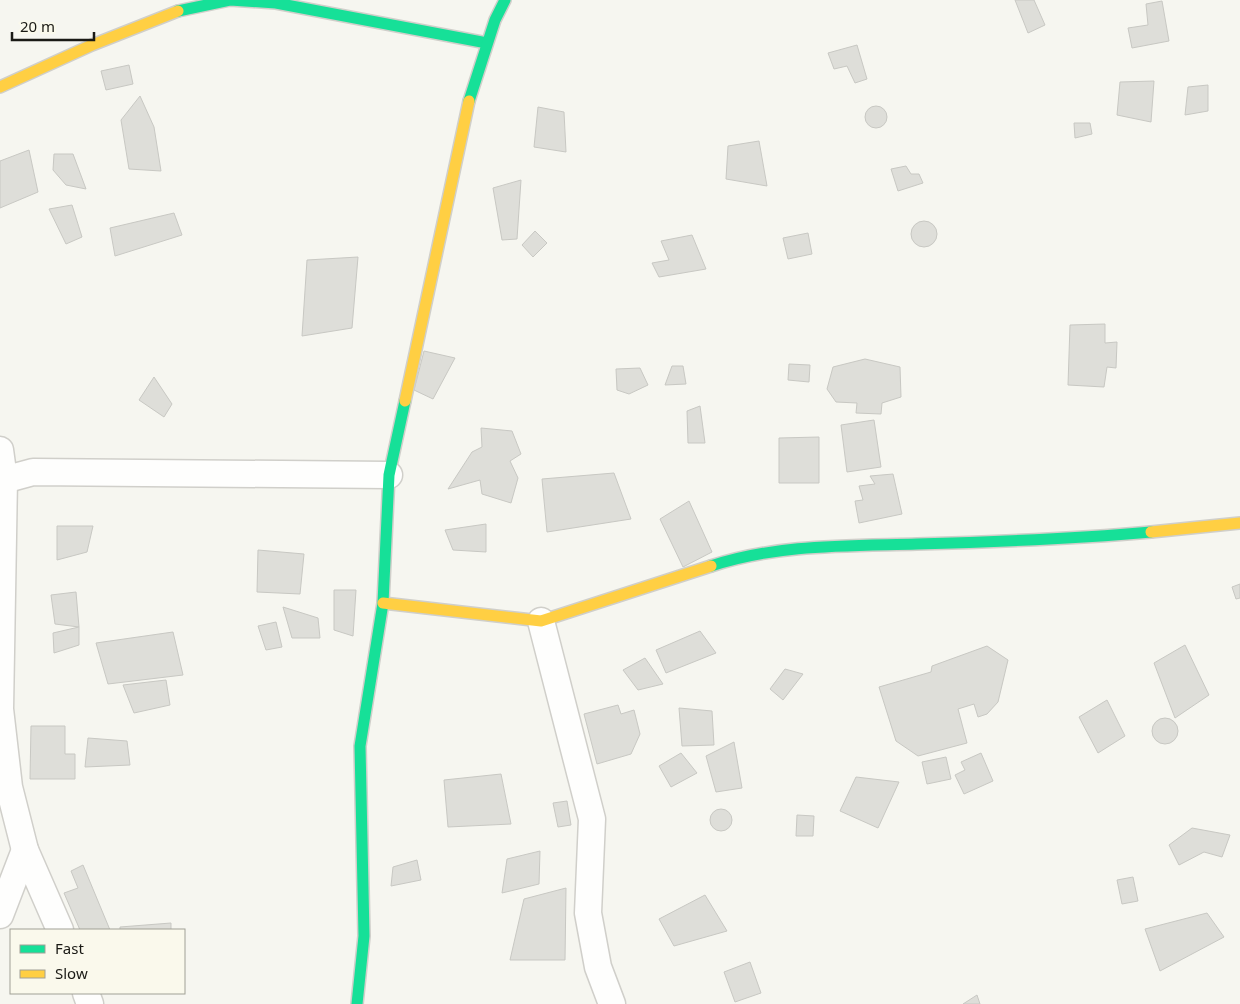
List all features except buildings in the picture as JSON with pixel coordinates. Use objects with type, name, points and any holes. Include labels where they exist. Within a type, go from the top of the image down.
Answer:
[{"type":"street","points":[[0,87],[92,45],[175,12],[230,0],[276,3],[487,43]]},
{"type":"street","points":[[357,1004],[364,936],[360,746],[383,603],[389,474],[432,280],[465,112],[495,20],[505,0]]},
{"type":"street","points":[[0,450],[2,480],[0,709],[9,787],[25,850],[60,929]]},
{"type":"street","points":[[2,480],[33,472],[389,474]]},
{"type":"street","points":[[383,603],[541,621],[734,558],[812,547],[1066,540],[1240,523]]},
{"type":"street","points":[[541,621],[592,820],[588,913],[598,967],[612,1004]]},
{"type":"street","points":[[0,915],[25,850]]},
{"type":"traffic: fast","points":[[178,11],[230,0],[276,3],[487,43]]},
{"type":"traffic: fast","points":[[469,101],[495,20],[505,0]]},
{"type":"traffic: fast","points":[[357,1004],[364,936],[360,746],[383,603],[389,475],[405,401]]},
{"type":"traffic: fast","points":[[711,566],[736,559],[787,550],[839,546],[1034,540],[1151,532]]},
{"type":"traffic: slow","points":[[0,87],[92,45],[178,11]]},
{"type":"traffic: slow","points":[[405,401],[469,101]]},
{"type":"traffic: slow","points":[[1151,532],[1240,523]]},
{"type":"traffic: slow","points":[[383,603],[541,621],[711,566]]}]
